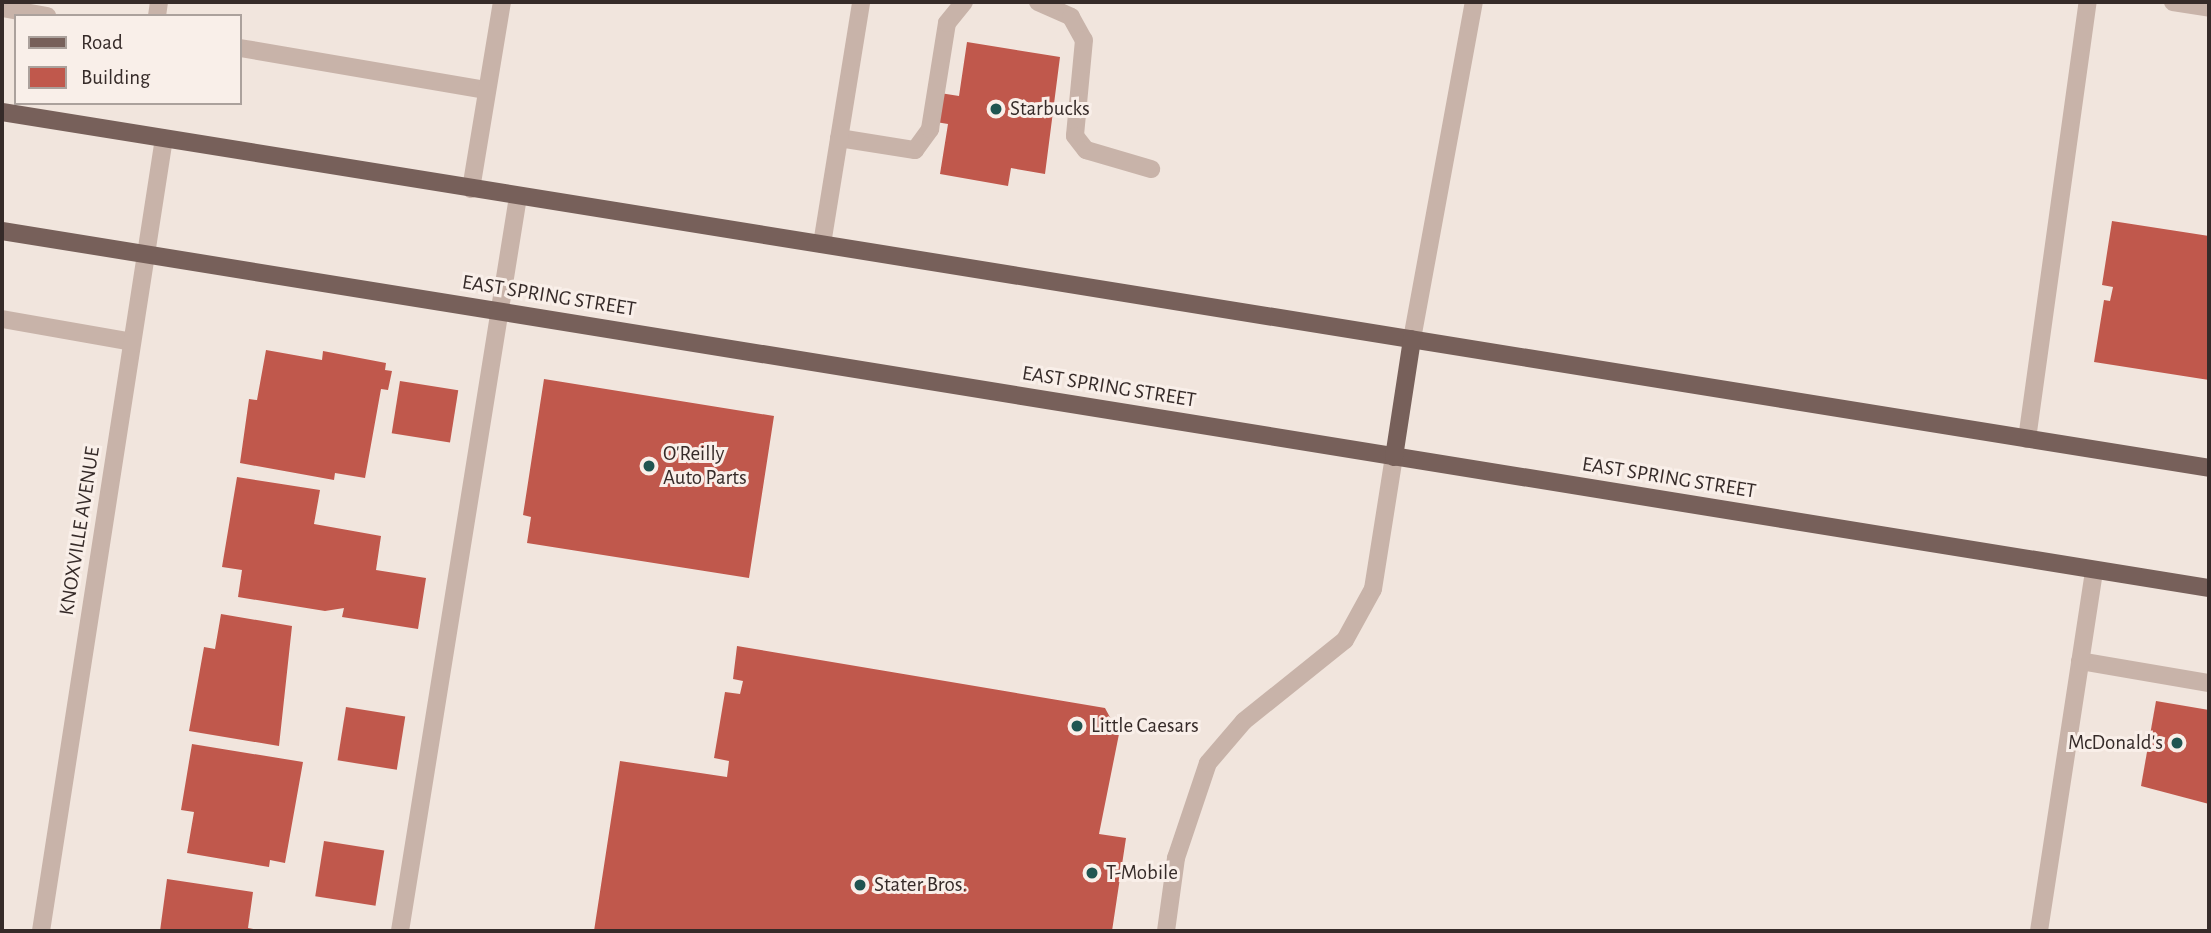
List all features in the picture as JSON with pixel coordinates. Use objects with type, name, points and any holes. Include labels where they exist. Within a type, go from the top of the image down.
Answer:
[{"type":"main road","points":[[2,112],[2209,468]]},
{"type":"main road","name":"EAST SPRING STREET","points":[[2,230],[2209,588]]},
{"type":"main road","points":[[1394,457],[1412,339]]},
{"type":"street","points":[[471,189],[502,2]]},
{"type":"street","points":[[822,244],[861,2]]},
{"type":"street","points":[[839,138],[915,150],[930,129],[947,23],[964,2]]},
{"type":"street","points":[[1038,2],[1071,17],[1084,40],[1075,136],[1086,150],[1151,169]]},
{"type":"street","points":[[1412,339],[1474,2]]},
{"type":"street","points":[[2027,439],[2088,2]]},
{"type":"street","points":[[2173,2],[2209,8]]},
{"type":"street","points":[[2,8],[36,14]]},
{"type":"street","points":[[242,48],[486,90]]},
{"type":"street","name":"KNOXVILLE AVENUE","points":[[41,931],[164,138]]},
{"type":"street","points":[[400,931],[518,197]]},
{"type":"street","points":[[2,319],[132,342]]},
{"type":"street","points":[[1166,931],[1176,858],[1208,763],[1244,721],[1345,640],[1373,589],[1394,457]]},
{"type":"street","points":[[2039,931],[2094,570]]},
{"type":"street","points":[[2080,661],[2209,683]]},
{"type":"building","name":"Starbucks","points":[[967,42],[1060,57],[1045,174],[1011,168],[1008,186],[940,174],[948,124],[936,122],[940,93],[959,96]]},
{"type":"building","points":[[2112,221],[2209,236],[2209,380],[2094,362],[2104,300],[2110,301],[2113,287],[2102,285]]},
{"type":"building","points":[[266,350],[322,360],[323,351],[386,363],[385,370],[392,371],[388,390],[381,389],[365,478],[335,473],[334,480],[240,463],[249,399],[257,400]]},
{"type":"building","name":"O'Reilly Auto Parts","points":[[544,379],[774,416],[749,578],[527,543],[531,517],[523,515]]},
{"type":"building","points":[[400,381],[458,390],[450,443],[392,433]]},
{"type":"building","points":[[237,477],[320,490],[314,524],[381,536],[376,570],[426,578],[418,629],[342,617],[344,608],[325,611],[238,597],[242,570],[222,567]]},
{"type":"building","points":[[221,614],[292,626],[279,746],[189,731],[204,647],[215,649]]},
{"type":"building","points":[[737,646],[1105,708],[1119,734],[1099,834],[1126,838],[1112,931],[594,931],[620,761],[727,777],[729,761],[714,758],[725,692],[740,694],[743,681],[733,679]]},
{"type":"building","name":"McDonald's","points":[[2156,701],[2209,710],[2209,804],[2141,786]]},
{"type":"building","points":[[346,707],[405,716],[397,770],[338,760]]},
{"type":"building","points":[[192,744],[303,762],[285,863],[270,860],[269,867],[187,853],[194,812],[181,810]]},
{"type":"building","points":[[324,841],[384,851],[375,906],[315,896]]},
{"type":"building","points":[[167,879],[253,892],[248,928],[264,931],[160,931]]},
{"type":"place","name":"Starbucks","points":[[996,109]]},
{"type":"place","name":"O'Reilly Auto Parts","points":[[649,466]]},
{"type":"place","name":"Little Caesars","points":[[1077,726]]},
{"type":"place","name":"McDonald's","points":[[2177,743]]},
{"type":"place","name":"T-Mobile","points":[[1092,873]]},
{"type":"place","name":"Stater Bros.","points":[[860,885]]}]
